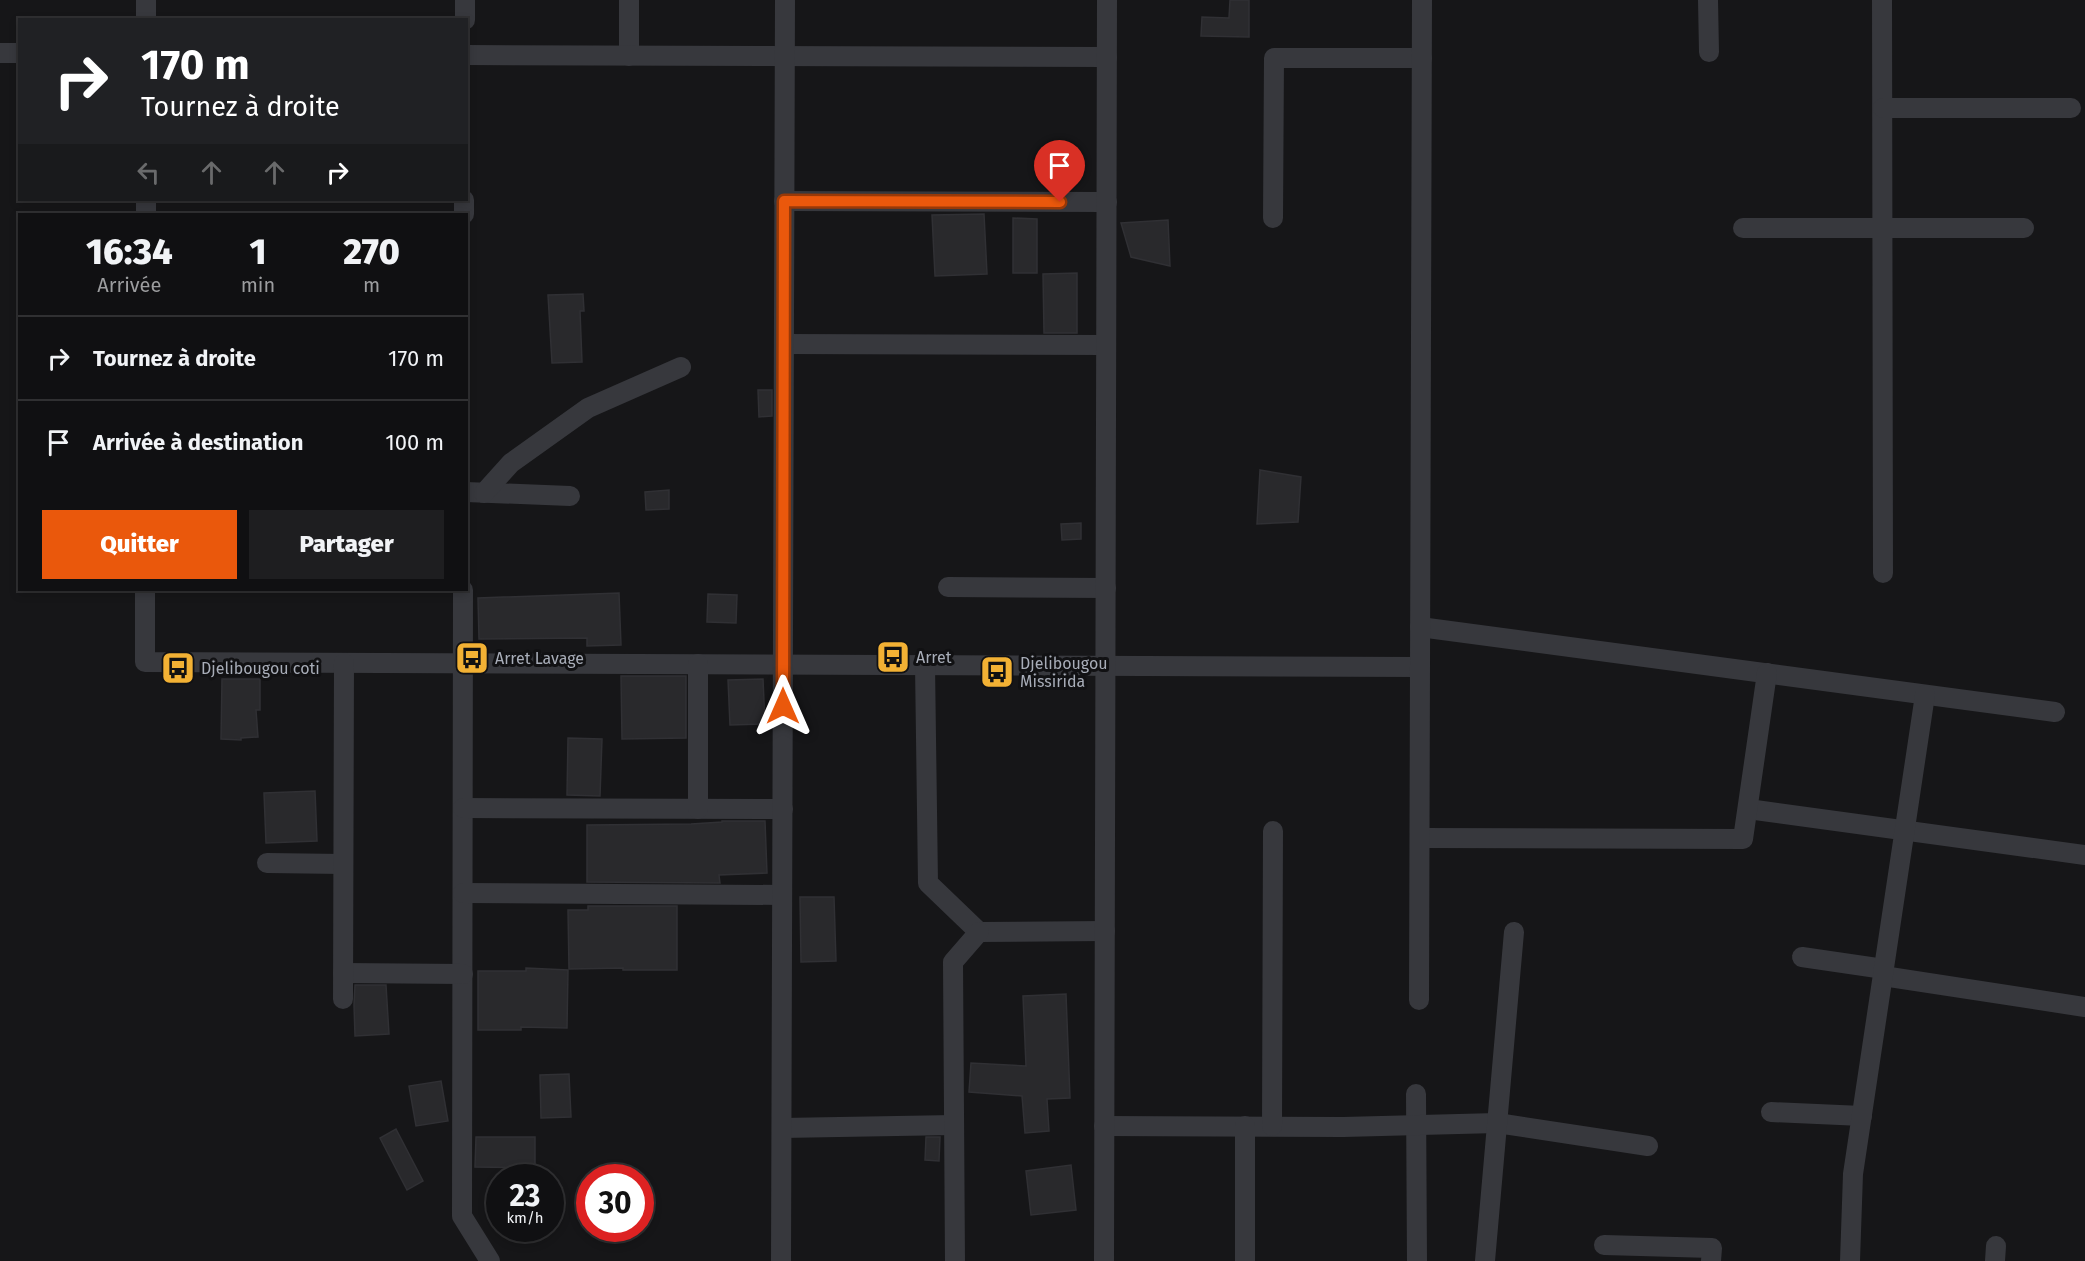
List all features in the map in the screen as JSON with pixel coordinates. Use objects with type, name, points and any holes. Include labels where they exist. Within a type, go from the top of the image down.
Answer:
[{"type":"street","points":[[146,0],[146,18]]},
{"type":"street","points":[[465,0],[465,18]]},
{"type":"street","points":[[629,0],[629,56]]},
{"type":"street","points":[[781,1261],[785,0]]},
{"type":"street","points":[[1104,1261],[1107,0]]},
{"type":"street","points":[[1419,1000],[1422,0]]},
{"type":"street","points":[[1708,0],[1709,52]]},
{"type":"street","points":[[1882,0],[1883,573]]},
{"type":"street","points":[[0,53],[18,53]]},
{"type":"street","points":[[468,55],[1107,57]]},
{"type":"street","points":[[1273,218],[1274,58],[1422,58]]},
{"type":"street","points":[[1882,108],[2071,108]]},
{"type":"street","points":[[784,201],[1107,202]]},
{"type":"street","points":[[1743,228],[2024,228]]},
{"type":"street","points":[[784,344],[1106,345]]},
{"type":"street","points":[[475,493],[511,463],[588,408],[681,367]]},
{"type":"street","points":[[475,493],[570,496]]},
{"type":"street","points":[[948,588],[1106,588]]},
{"type":"street","points":[[145,591],[145,662],[1420,667]]},
{"type":"street","points":[[464,591],[462,1216],[490,1261]]},
{"type":"street","points":[[1420,627],[2055,712]]},
{"type":"street","points":[[343,999],[344,663]]},
{"type":"street","points":[[698,809],[699,664]]},
{"type":"street","points":[[925,665],[928,883],[979,932],[1105,931]]},
{"type":"street","points":[[1420,838],[1743,839],[1767,673]]},
{"type":"street","points":[[1850,1261],[1853,1174],[1925,694]]},
{"type":"street","points":[[463,808],[783,809]]},
{"type":"street","points":[[1748,808],[2085,855]]},
{"type":"street","points":[[1272,1126],[1273,831]]},
{"type":"street","points":[[267,863],[343,864]]},
{"type":"street","points":[[463,894],[782,895]]},
{"type":"street","points":[[955,1261],[953,962],[979,932]]},
{"type":"street","points":[[1485,1261],[1514,932]]},
{"type":"street","points":[[1802,957],[2085,1007]]},
{"type":"street","points":[[343,973],[463,974]]},
{"type":"street","points":[[1416,1094],[1417,1261]]},
{"type":"street","points":[[1771,1112],[1862,1116]]},
{"type":"street","points":[[1104,1126],[1497,1123],[1648,1146]]},
{"type":"street","points":[[782,1128],[954,1125]]},
{"type":"street","points":[[1245,1126],[1245,1261]]},
{"type":"street","points":[[1604,1245],[1712,1248],[1711,1261]]},
{"type":"building","points":[[1230,0],[1249,0],[1249,37],[1201,36],[1202,17],[1229,18]]},
{"type":"building","points":[[984,214],[987,274],[935,276],[932,215]]},
{"type":"building","points":[[1013,218],[1037,219],[1037,273],[1013,273]]},
{"type":"building","points":[[1168,220],[1170,266],[1131,257],[1121,223]]},
{"type":"building","points":[[1077,273],[1077,333],[1044,333],[1043,274]]},
{"type":"building","points":[[583,294],[584,311],[580,311],[582,362],[552,363],[548,295]]},
{"type":"building","points":[[758,390],[772,390],[772,416],[759,417]]},
{"type":"building","points":[[1260,470],[1301,477],[1298,522],[1257,524]]},
{"type":"building","points":[[669,490],[669,509],[646,510],[645,492]]},
{"type":"building","points":[[1081,523],[1081,539],[1062,540],[1061,524]]},
{"type":"building","points":[[619,593],[621,645],[587,646],[587,638],[479,639],[478,598]]},
{"type":"building","points":[[708,594],[737,595],[736,623],[707,622]]},
{"type":"building","points":[[621,676],[686,676],[686,738],[622,739]]},
{"type":"building","points":[[222,679],[260,679],[260,710],[256,710],[258,737],[241,738],[241,740],[221,739]]},
{"type":"building","points":[[763,679],[765,724],[730,725],[728,680]]},
{"type":"building","points":[[568,738],[602,739],[600,796],[567,795]]},
{"type":"building","points":[[315,791],[317,841],[266,843],[264,793]]},
{"type":"building","points":[[765,821],[767,873],[719,875],[720,883],[587,882],[587,825],[691,824]]},
{"type":"building","points":[[800,897],[834,897],[836,961],[801,962]]},
{"type":"building","points":[[588,906],[677,906],[677,970],[569,969],[568,910],[588,910]]},
{"type":"building","points":[[526,968],[568,970],[567,1028],[521,1027],[521,1030],[478,1030],[478,971],[526,971]]},
{"type":"building","points":[[355,985],[386,985],[389,1034],[355,1036]]},
{"type":"building","points":[[1066,994],[1070,1098],[1047,1099],[1049,1131],[1025,1133],[1022,1096],[969,1092],[971,1063],[1026,1066],[1023,996]]},
{"type":"building","points":[[569,1074],[571,1117],[541,1118],[540,1075]]},
{"type":"building","points":[[441,1081],[448,1121],[416,1126],[409,1086]]},
{"type":"building","points":[[396,1129],[423,1181],[407,1190],[380,1138]]},
{"type":"building","points":[[476,1137],[535,1137],[535,1164],[486,1164],[486,1167],[475,1167]]},
{"type":"building","points":[[926,1137],[940,1137],[939,1161],[925,1160]]},
{"type":"building","points":[[1071,1165],[1076,1210],[1031,1215],[1026,1171]]},
{"type":"place","name":"Arret","points":[[893,657]]},
{"type":"place","name":"Arret Lavage","points":[[472,658]]},
{"type":"place","name":"Djelibougou coti","points":[[178,668]]},
{"type":"place","name":"Djelibougou Missirida","points":[[997,672]]},
{"type":"route","points":[[783,706],[784,201],[1060,202]]}]
